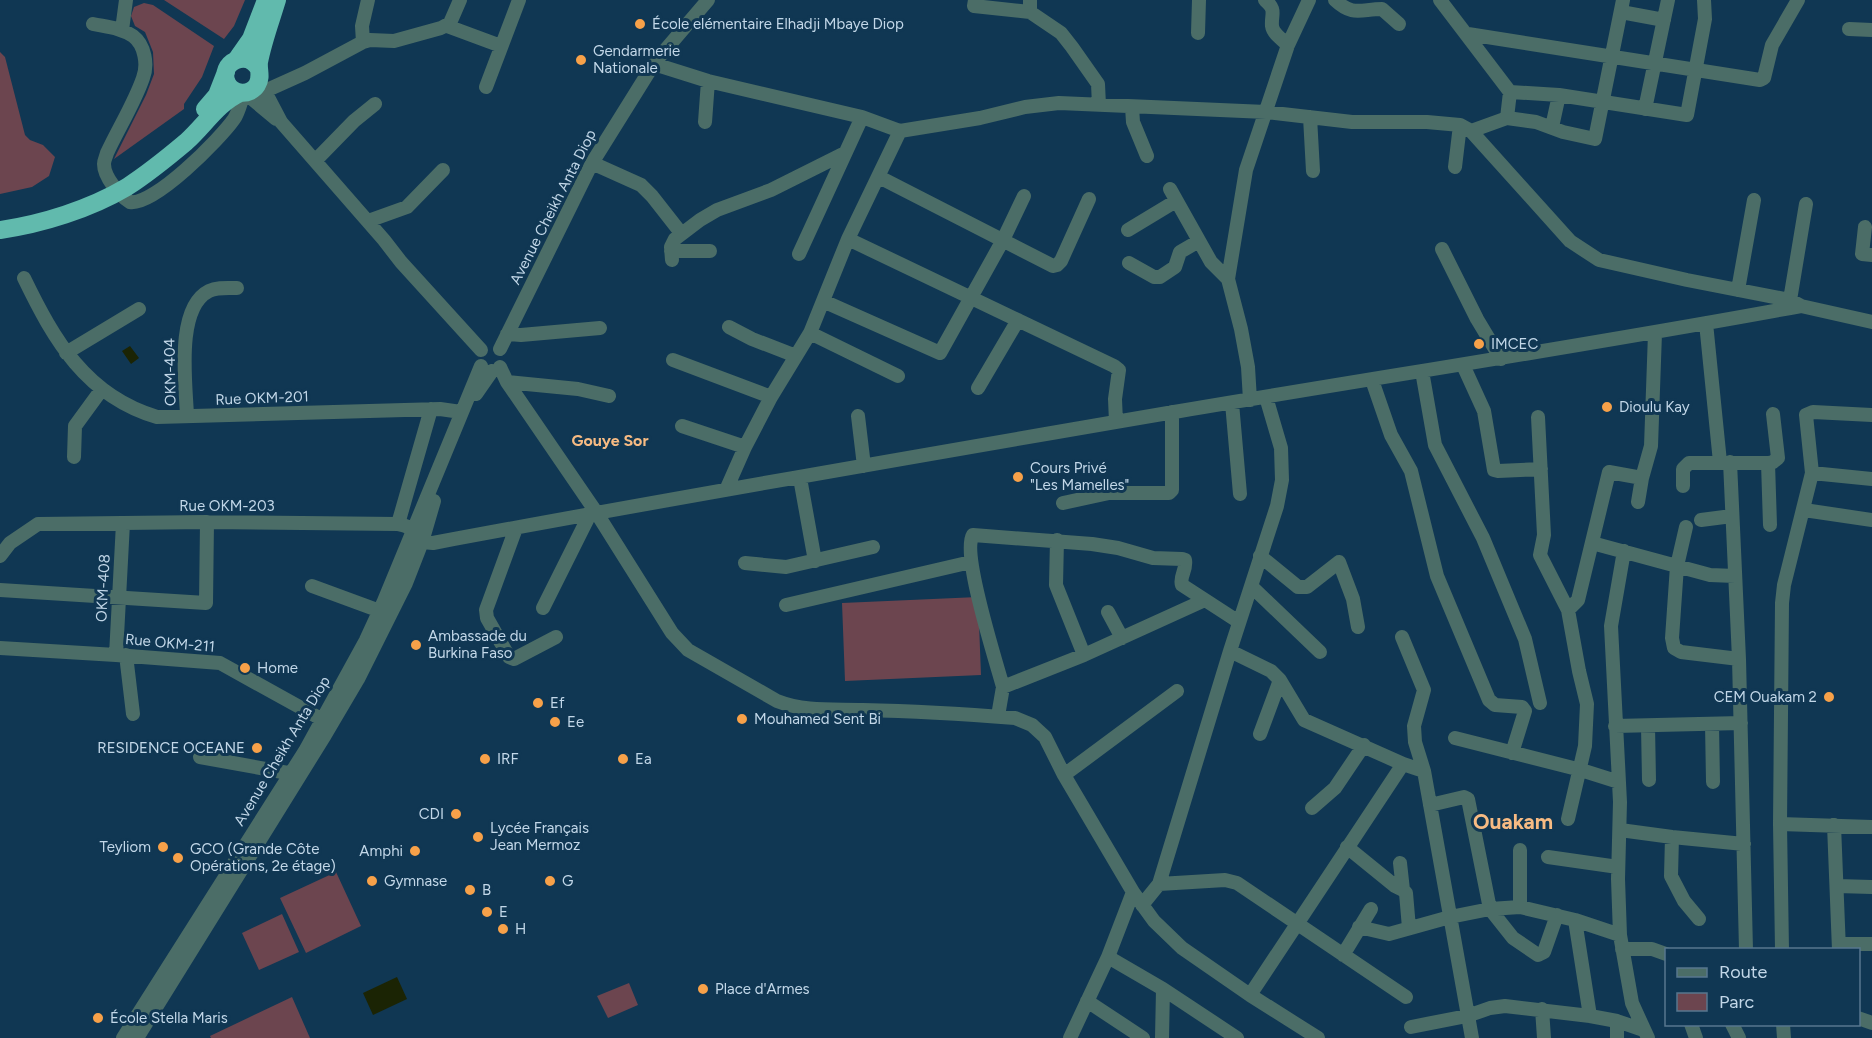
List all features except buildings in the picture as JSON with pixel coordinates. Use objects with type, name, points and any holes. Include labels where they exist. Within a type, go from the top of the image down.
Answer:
[{"type":"highway","points":[[0,230],[88,205],[125,187],[157,166],[187,141],[217,101],[232,66],[251,39],[266,0]]},
{"type":"highway","points":[[0,219],[86,198],[122,180],[168,145],[217,101],[254,88],[261,80],[260,59],[277,0]]},
{"type":"highway","points":[[243,93],[230,88],[227,83],[232,66],[248,59],[256,65],[261,80]]},
{"type":"street","points":[[122,30],[126,0]]},
{"type":"street","points":[[363,42],[362,26],[368,0]]},
{"type":"street","points":[[447,26],[460,0]]},
{"type":"street","points":[[486,87],[519,0]]},
{"type":"street","name":"Avenue Cheikh Anta Diop","points":[[500,349],[592,163],[666,47],[708,0]]},
{"type":"street","points":[[975,0],[974,6],[1030,6],[1061,33],[1072,47],[1098,84],[1100,105]]},
{"type":"street","points":[[1198,33],[1200,0]]},
{"type":"street","points":[[1264,0],[1272,9],[1274,32],[1288,45]]},
{"type":"street","points":[[1250,400],[1248,367],[1228,279],[1242,187],[1288,45],[1309,0]]},
{"type":"street","points":[[1335,0],[1344,8],[1360,12],[1382,9],[1399,24]]},
{"type":"street","points":[[1440,0],[1510,92],[1507,118]]},
{"type":"street","points":[[1644,109],[1668,0]]},
{"type":"street","points":[[1510,92],[1559,95],[1687,115],[1705,19],[1704,0]]},
{"type":"street","points":[[1468,34],[1760,80],[1764,78],[1772,45],[1798,0]]},
{"type":"street","points":[[654,64],[708,81],[862,117],[900,131],[980,118],[1025,107],[1059,103],[1266,112],[1352,122],[1427,122],[1466,128],[1507,118],[1536,122],[1563,132],[1595,139],[1622,6],[1664,20]]},
{"type":"street","points":[[93,24],[122,30],[134,37],[140,43],[145,63],[144,77],[106,153],[104,164],[107,176],[124,199],[130,202],[142,201],[192,165],[236,117],[243,93],[281,122],[401,262],[482,350]]},
{"type":"street","points":[[281,122],[261,80],[305,73],[363,42],[394,41],[447,26],[501,46]]},
{"type":"street","points":[[1849,29],[1872,30]]},
{"type":"street","points":[[705,122],[708,81]]},
{"type":"street","points":[[1552,127],[1559,95]]},
{"type":"street","points":[[315,161],[354,121],[375,104]]},
{"type":"street","points":[[1132,107],[1133,122],[1147,156]]},
{"type":"street","points":[[799,254],[862,117]]},
{"type":"street","points":[[1310,117],[1313,171]]},
{"type":"street","points":[[1455,167],[1466,128]]},
{"type":"street","points":[[1466,128],[1570,241],[1599,260],[1872,322]]},
{"type":"street","points":[[726,490],[745,447],[771,398],[810,333],[848,239],[900,131]]},
{"type":"street","points":[[710,251],[672,256],[675,239],[717,210],[771,190],[845,153]]},
{"type":"street","points":[[592,163],[641,185],[681,233]]},
{"type":"street","points":[[368,222],[407,207],[443,170]]},
{"type":"street","points":[[879,177],[1053,266],[1058,265],[1089,199]]},
{"type":"street","points":[[1128,230],[1173,195],[1211,262],[1228,279]]},
{"type":"street","points":[[823,301],[937,353],[942,350],[972,297],[1024,196]]},
{"type":"street","points":[[1738,290],[1754,200]]},
{"type":"street","points":[[1796,303],[1806,204]]},
{"type":"street","points":[[1865,227],[1862,254],[1872,255]]},
{"type":"street","points":[[848,239],[1114,366],[1119,370],[1115,399],[1116,422]]},
{"type":"street","points":[[1129,263],[1154,277],[1160,277],[1175,267],[1180,252],[1199,241]]},
{"type":"street","points":[[1442,249],[1477,319],[1501,359]]},
{"type":"street","name":"Rue OKM-201","points":[[24,278],[42,314],[66,353],[79,369],[102,389],[140,412],[157,417],[431,409],[461,412]]},
{"type":"street","name":"OKM-404","points":[[187,416],[186,339],[191,313],[207,292],[216,288],[237,288]]},
{"type":"street","points":[[414,530],[422,542],[433,543],[1172,412],[1655,333],[1796,303]]},
{"type":"street","points":[[66,353],[139,309]]},
{"type":"street","points":[[978,388],[1018,320]]},
{"type":"street","points":[[1706,323],[1732,516],[1736,576],[1746,948]]},
{"type":"street","points":[[729,327],[752,339],[796,356]]},
{"type":"street","points":[[507,333],[521,335],[600,328]]},
{"type":"street","points":[[810,333],[898,376]]},
{"type":"street","points":[[1638,502],[1651,446],[1655,333]]},
{"type":"street","points":[[491,368],[503,360],[500,349],[492,346],[482,350],[479,358],[507,382],[672,633],[688,650],[777,701],[793,707],[807,710],[863,710],[1015,717],[1032,725],[1045,737],[1064,775],[1133,892],[1154,921],[1182,948],[1318,1038]]},
{"type":"street","points":[[673,360],[771,398]]},
{"type":"street","points":[[1463,365],[1484,411],[1494,470],[1541,469]]},
{"type":"street","name":"Avenue Cheikh Anta Diop","points":[[123,1038],[323,720],[380,611],[461,412],[491,368]]},
{"type":"street","name":"Avenue Cheikh Anta Diop","points":[[137,1038],[348,697],[392,612],[422,542],[441,479],[460,429],[491,368]]},
{"type":"street","points":[[1422,371],[1435,445],[1483,538],[1525,639],[1540,703]]},
{"type":"street","points":[[1372,380],[1391,435],[1411,471],[1437,576],[1489,700],[1495,705],[1522,707],[1525,711],[1512,753]]},
{"type":"street","points":[[507,382],[578,389],[609,396]]},
{"type":"street","points":[[74,456],[75,426],[102,389]]},
{"type":"street","points":[[1142,905],[1159,884],[1277,506],[1282,480],[1281,448],[1266,398]]},
{"type":"street","points":[[1232,403],[1240,494]]},
{"type":"street","points":[[398,524],[431,409]]},
{"type":"street","points":[[1063,503],[1109,493],[1170,493],[1172,490],[1172,412]]},
{"type":"street","points":[[1782,948],[1780,824],[1782,603],[1784,585],[1812,473],[1806,414],[1813,412],[1872,415]]},
{"type":"street","points":[[1683,486],[1683,469],[1689,463],[1773,462],[1778,458],[1773,414]]},
{"type":"street","points":[[858,416],[864,466]]},
{"type":"street","points":[[1538,417],[1544,535],[1540,555],[1568,610],[1578,671],[1587,704],[1585,746],[1568,819]]},
{"type":"street","points":[[682,426],[745,447]]},
{"type":"street","points":[[1768,463],[1770,525]]},
{"type":"street","points":[[1568,610],[1578,600],[1609,472],[1642,478]]},
{"type":"street","points":[[1812,473],[1872,479]]},
{"type":"street","points":[[412,476],[432,483]]},
{"type":"street","points":[[800,478],[815,561]]},
{"type":"street","points":[[407,495],[425,502]]},
{"type":"street","points":[[1804,510],[1872,520]]},
{"type":"street","points":[[543,608],[593,513]]},
{"type":"street","points":[[1701,520],[1732,516]]},
{"type":"street","points":[[0,590],[206,603],[207,522]]},
{"type":"street","name":"Rue OKM-203","points":[[0,556],[10,543],[38,525],[207,522],[398,524],[414,530]]},
{"type":"street","name":"OKM-408","points":[[123,523],[119,597],[121,655],[133,714]]},
{"type":"street","points":[[1686,527],[1677,567],[1672,638],[1674,648],[1681,652],[1739,659]]},
{"type":"street","points":[[516,528],[486,610],[488,618],[509,657],[514,659],[556,637]]},
{"type":"street","points":[[998,716],[1003,687],[973,576],[970,541],[973,535],[1057,540],[1118,548],[1153,558],[1185,560],[1186,569],[1182,585],[1239,622]]},
{"type":"street","points":[[1057,540],[1056,585],[1084,655]]},
{"type":"street","points":[[1592,543],[1710,575],[1736,576]]},
{"type":"street","points":[[745,563],[776,567],[815,561],[873,547]]},
{"type":"street","points":[[1624,551],[1611,626],[1619,782],[1618,867],[1621,942],[1632,1004],[1645,1034]]},
{"type":"street","points":[[1260,555],[1302,588],[1339,562],[1353,599],[1358,627]]},
{"type":"street","points":[[786,606],[936,568],[971,562]]},
{"type":"street","points":[[312,586],[380,611]]},
{"type":"street","points":[[1251,586],[1320,652]]},
{"type":"street","points":[[1003,687],[1084,655],[1205,600]]},
{"type":"street","points":[[1108,612],[1122,638]]},
{"type":"street","points":[[1402,637],[1424,690],[1414,726],[1415,742],[1424,771],[1472,1038]]},
{"type":"street","name":"Rue OKM-211","points":[[0,648],[220,663],[323,720]]},
{"type":"street","points":[[1230,651],[1271,671],[1280,680],[1304,720],[1424,771]]},
{"type":"street","points":[[1260,734],[1280,680]]},
{"type":"street","points":[[1064,775],[1177,691]]},
{"type":"street","points":[[1615,726],[1741,723]]},
{"type":"street","points":[[1712,724],[1713,782]]},
{"type":"street","points":[[1648,726],[1648,780]]},
{"type":"street","points":[[1455,738],[1619,782]]},
{"type":"street","points":[[1312,808],[1335,788],[1364,745]]},
{"type":"street","points":[[200,757],[288,773]]},
{"type":"street","points":[[1250,995],[1403,764]]},
{"type":"street","points":[[1430,805],[1464,797],[1468,799],[1490,909],[1513,938],[1538,955],[1544,952],[1557,915]]},
{"type":"street","points":[[1780,824],[1872,827]]},
{"type":"street","points":[[1834,825],[1839,947],[1872,944]]},
{"type":"street","points":[[1620,830],[1744,844]]},
{"type":"street","points":[[1672,837],[1671,876],[1684,901],[1699,919]]},
{"type":"street","points":[[1347,847],[1403,890]]},
{"type":"street","points":[[1520,850],[1520,907]]},
{"type":"street","points":[[1548,857],[1618,867]]},
{"type":"street","points":[[1401,863],[1408,928]]},
{"type":"street","points":[[1159,884],[1225,880],[1231,882],[1297,923],[1406,997]]},
{"type":"street","points":[[1837,886],[1872,887]]},
{"type":"street","points":[[1070,1038],[1108,957],[1133,892]]},
{"type":"street","points":[[1359,927],[1382,934],[1490,909],[1520,907],[1575,920],[1621,942],[1665,954]]},
{"type":"street","points":[[1343,955],[1371,909]]},
{"type":"street","points":[[1575,920],[1590,1016]]},
{"type":"street","points":[[1108,957],[1237,1038]]},
{"type":"street","points":[[1162,989],[1162,1038]]},
{"type":"street","points":[[1087,1001],[1138,1037]]},
{"type":"street","points":[[1411,1027],[1505,1006],[1617,1020],[1645,1034]]},
{"type":"street","points":[[1542,1009],[1544,1038]]},
{"type":"street","points":[[1617,1020],[1617,1038]]},
{"type":"green space","points":[[164,0],[245,0],[234,26],[224,39]]},
{"type":"green space","points":[[144,3],[153,5],[214,46],[202,77],[184,104],[184,109],[114,159],[154,74],[153,52],[145,32],[135,26],[131,16],[134,7]]},
{"type":"green space","points":[[0,52],[5,57],[25,135],[30,140],[43,145],[55,157],[49,176],[32,187],[0,194]]},
{"type":"green space","points":[[978,597],[981,675],[845,681],[842,603]]},
{"type":"green space","points":[[336,872],[361,926],[306,953],[280,898]]},
{"type":"green space","points":[[282,914],[299,952],[259,970],[242,933]]},
{"type":"green space","points":[[629,983],[638,1005],[608,1018],[597,996]]},
{"type":"green space","points":[[292,997],[310,1038],[211,1038],[210,1036]]},
{"type":"shaded area","points":[[130,346],[139,358],[131,364],[122,351]]},
{"type":"shaded area","points":[[397,977],[407,999],[373,1015],[363,993]]},
{"type":"place","name":"École elémentaire Elhadji Mbaye Diop","points":[[640,24]]},
{"type":"place","name":"Gendarmerie Nationale","points":[[581,60]]},
{"type":"place","name":"IMCEC","points":[[1479,344]]},
{"type":"place","name":"Dioulu Kay","points":[[1607,407]]},
{"type":"place","name":"Cours Privé \"Les Mamelles\"","points":[[1018,477]]},
{"type":"place","name":"Ambassade du Burkina Faso","points":[[416,645]]},
{"type":"place","name":"Home","points":[[245,668]]},
{"type":"place","name":"CEM Ouakam 2","points":[[1829,697]]},
{"type":"place","name":"Ef","points":[[538,703]]},
{"type":"place","name":"Mouhamed Sent Bi","points":[[742,719]]},
{"type":"place","name":"Ee","points":[[555,722]]},
{"type":"place","name":"RESIDENCE OCEANE","points":[[257,748]]},
{"type":"place","name":"IRF","points":[[485,759]]},
{"type":"place","name":"Ea","points":[[623,759]]},
{"type":"place","name":"CDI","points":[[456,814]]},
{"type":"place","name":"Lycée Français Jean Mermoz","points":[[478,837]]},
{"type":"place","name":"Teyliom","points":[[163,847]]},
{"type":"place","name":"Amphi","points":[[415,851]]},
{"type":"place","name":"GCO (Grande Côte Opérations, 2e étage)","points":[[178,858]]},
{"type":"place","name":"Gymnase","points":[[372,881]]},
{"type":"place","name":"G","points":[[550,881]]},
{"type":"place","name":"B","points":[[470,890]]},
{"type":"place","name":"E","points":[[487,912]]},
{"type":"place","name":"H","points":[[503,929]]},
{"type":"place","name":"Place d'Armes","points":[[703,989]]},
{"type":"place","name":"École Stella Maris","points":[[98,1018]]},
{"type":"district","name":"Gouye Sor","points":[[610,440]]},
{"type":"district","name":"Ouakam","points":[[1513,822]]}]
